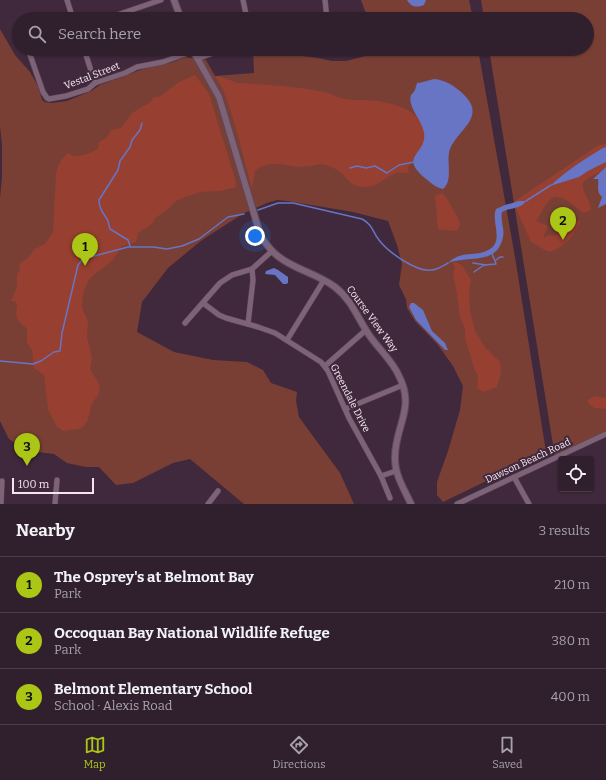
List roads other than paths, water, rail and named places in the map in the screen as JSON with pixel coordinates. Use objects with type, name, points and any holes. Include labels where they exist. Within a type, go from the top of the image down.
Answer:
[{"type":"street","points":[[67,0],[71,12]]},
{"type":"street","points":[[126,12],[161,0]]},
{"type":"street","points":[[174,0],[178,12]]},
{"type":"street","points":[[243,0],[246,12]]},
{"type":"street","points":[[325,0],[326,12]]},
{"type":"street","name":"Vestal Street","points":[[30,56],[43,92],[47,98],[66,96],[88,89],[96,83],[121,75],[141,66],[163,62],[178,56]]},
{"type":"street","points":[[86,56],[96,83]]},
{"type":"street","name":"Course View Way","points":[[195,56],[214,85],[219,97],[261,237],[272,251],[285,261],[324,280],[336,288],[346,298],[366,330],[394,367],[403,385],[406,408],[396,445],[395,458],[396,471],[399,480],[411,504]]},
{"type":"street","points":[[197,59],[205,56]]},
{"type":"street","points":[[185,323],[225,279],[252,269],[272,251]]},
{"type":"street","points":[[248,324],[253,280],[252,269]]},
{"type":"street","points":[[287,340],[324,280]]},
{"type":"street","name":"Greendale Drive","points":[[203,303],[219,315],[266,329],[287,340],[317,359],[325,366],[345,409],[381,476],[390,498]]},
{"type":"street","points":[[325,366],[366,330]]},
{"type":"street","points":[[345,409],[403,385]]},
{"type":"street","name":"Dawson Beach Road","points":[[457,504],[606,434]]},
{"type":"street","points":[[381,476],[396,471]]},
{"type":"street","points":[[514,477],[530,504]]},
{"type":"street","points":[[55,504],[57,480]]},
{"type":"street","points":[[1,504],[0,490],[2,481]]},
{"type":"street","points":[[208,504],[218,491]]},
{"type":"water","points":[[407,0],[426,0],[424,5],[416,7],[410,4]]},
{"type":"water","points":[[434,79],[445,82],[458,89],[469,101],[472,109],[472,117],[457,137],[449,153],[449,177],[446,186],[443,189],[435,186],[425,178],[417,170],[414,164],[414,159],[424,140],[424,133],[411,104],[411,95],[418,82]]},
{"type":"water","points":[[606,147],[606,162],[579,177],[550,186],[562,175]]},
{"type":"water","points":[[606,167],[606,204],[598,208],[602,197],[598,191],[598,179],[593,179]]},
{"type":"water","points":[[519,201],[526,201],[521,206],[502,212],[503,237],[500,246],[495,252],[481,258],[448,263],[459,256],[480,253],[489,250],[494,246],[497,234],[495,221],[496,209]]},
{"type":"water","points":[[274,268],[288,277],[288,283],[283,284],[275,275],[265,274],[266,271]]},
{"type":"water","points":[[411,303],[414,303],[423,310],[432,331],[445,343],[448,350],[445,350],[416,320],[409,307]]},
{"type":"waterway","points":[[130,246],[128,240],[110,229],[108,220],[100,208],[99,200],[118,170],[120,161],[130,147],[132,140],[140,130],[142,123]]},
{"type":"waterway","points":[[350,168],[357,166],[366,168],[375,166],[387,173],[399,165],[414,162]]},
{"type":"waterway","points":[[526,201],[551,185]]},
{"type":"waterway","points":[[258,210],[278,203],[293,203],[362,219],[366,221],[383,245],[410,265],[425,270],[431,270],[438,269],[448,263]]},
{"type":"waterway","points":[[0,361],[33,364],[41,361],[54,352],[60,351],[62,333],[78,265],[83,259],[128,247],[153,247],[167,249],[182,246],[199,239],[228,217],[244,214]]},
{"type":"waterway","points":[[474,272],[484,265],[496,264],[492,254]]},
{"type":"waterway","points":[[496,260],[503,257]]},
{"type":"waterway","points":[[473,263],[486,265]]},
{"type":"place","name":"Occoquan Bay National Wildlife Refuge","points":[[563,240]]},
{"type":"place","name":"The Osprey's at Belmont Bay","points":[[85,266]]},
{"type":"place","name":"Belmont Elementary School","points":[[27,466]]}]
